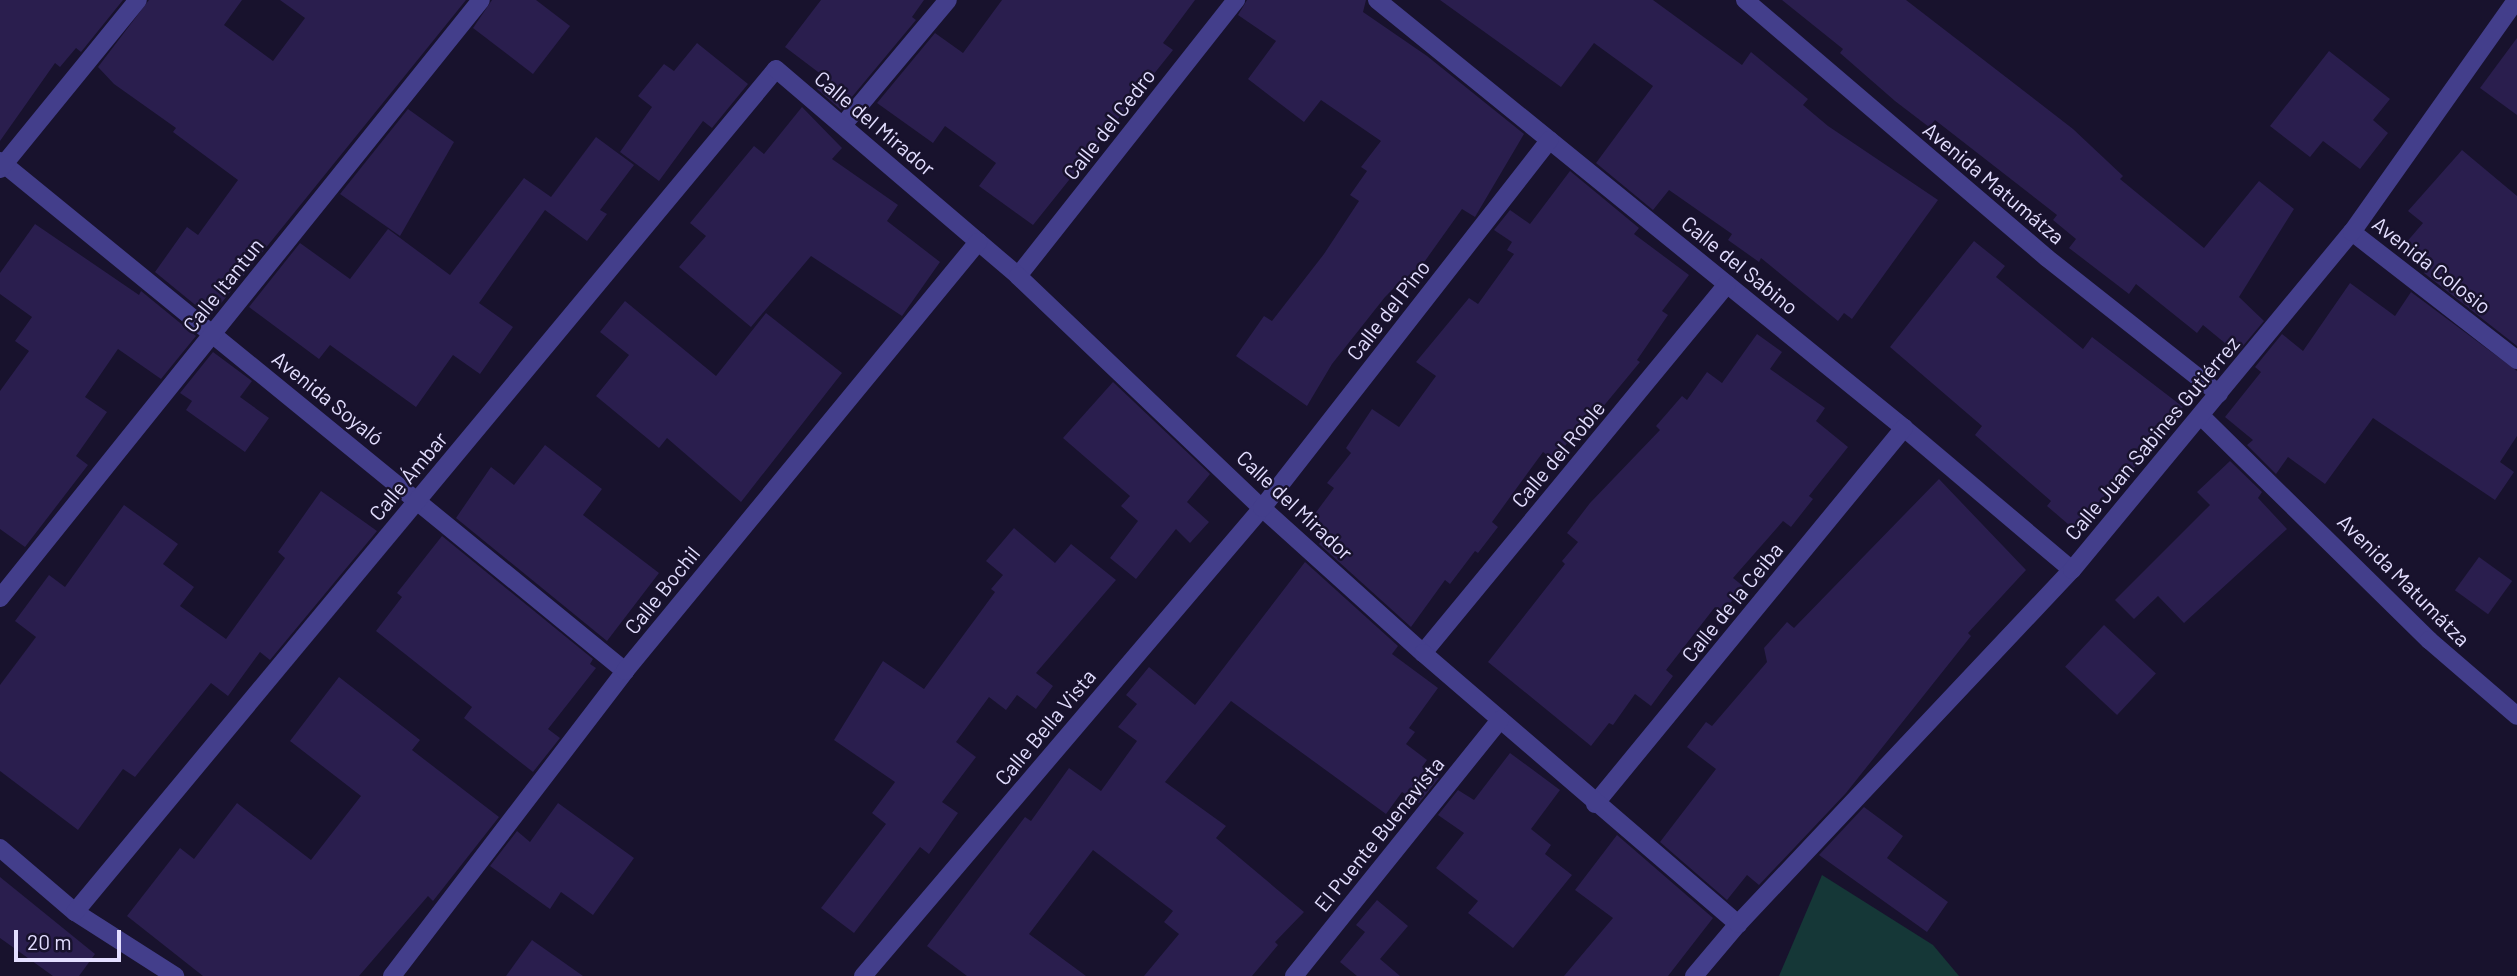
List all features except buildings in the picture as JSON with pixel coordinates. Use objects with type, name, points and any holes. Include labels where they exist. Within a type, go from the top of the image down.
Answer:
[{"type":"street","points":[[1,165],[138,0]]},
{"type":"street","name":"Calle Itantun","points":[[0,598],[481,0]]},
{"type":"street","points":[[842,125],[948,0]]},
{"type":"street","name":"Calle del Cedro","points":[[1018,276],[1236,0]]},
{"type":"street","name":"Calle del Sabino","points":[[1377,0],[1904,428],[2072,570]]},
{"type":"street","name":"Avenida Matumátza","points":[[1745,0],[2047,258],[2219,394]]},
{"type":"street","name":"Calle Juan Sabines Gutiérrez","points":[[1738,923],[2072,570],[2352,232],[2515,6]]},
{"type":"street","name":"Calle del Mirador","points":[[776,69],[1018,276],[1262,508],[1423,653],[1595,804],[1738,923]]},
{"type":"street","name":"Calle Ámbar","points":[[75,912],[776,69]]},
{"type":"street","name":"Calle del Pino","points":[[1262,508],[1550,141]]},
{"type":"street","name":"Avenida Soyaló","points":[[1,165],[213,334],[625,671]]},
{"type":"street","name":"Avenida Colosio","points":[[2352,232],[2517,360]]},
{"type":"street","name":"Calle Bochil","points":[[392,976],[625,671],[978,242]]},
{"type":"street","name":"Calle del Roble","points":[[1423,653],[1727,284]]},
{"type":"street","name":"Avenida Matumátza","points":[[2201,416],[2429,640],[2517,716]]},
{"type":"street","name":"Calle de la Ceiba","points":[[1595,804],[1904,428]]},
{"type":"street","name":"Calle Bella Vista","points":[[863,976],[1262,508]]},
{"type":"street","name":"El Puente Buenavista","points":[[1294,976],[1500,720]]},
{"type":"street","points":[[0,848],[75,912],[175,976]]},
{"type":"street","points":[[1694,976],[1738,923]]},
{"type":"green space","points":[[1822,875],[1933,945],[1959,976],[1779,976]]}]
